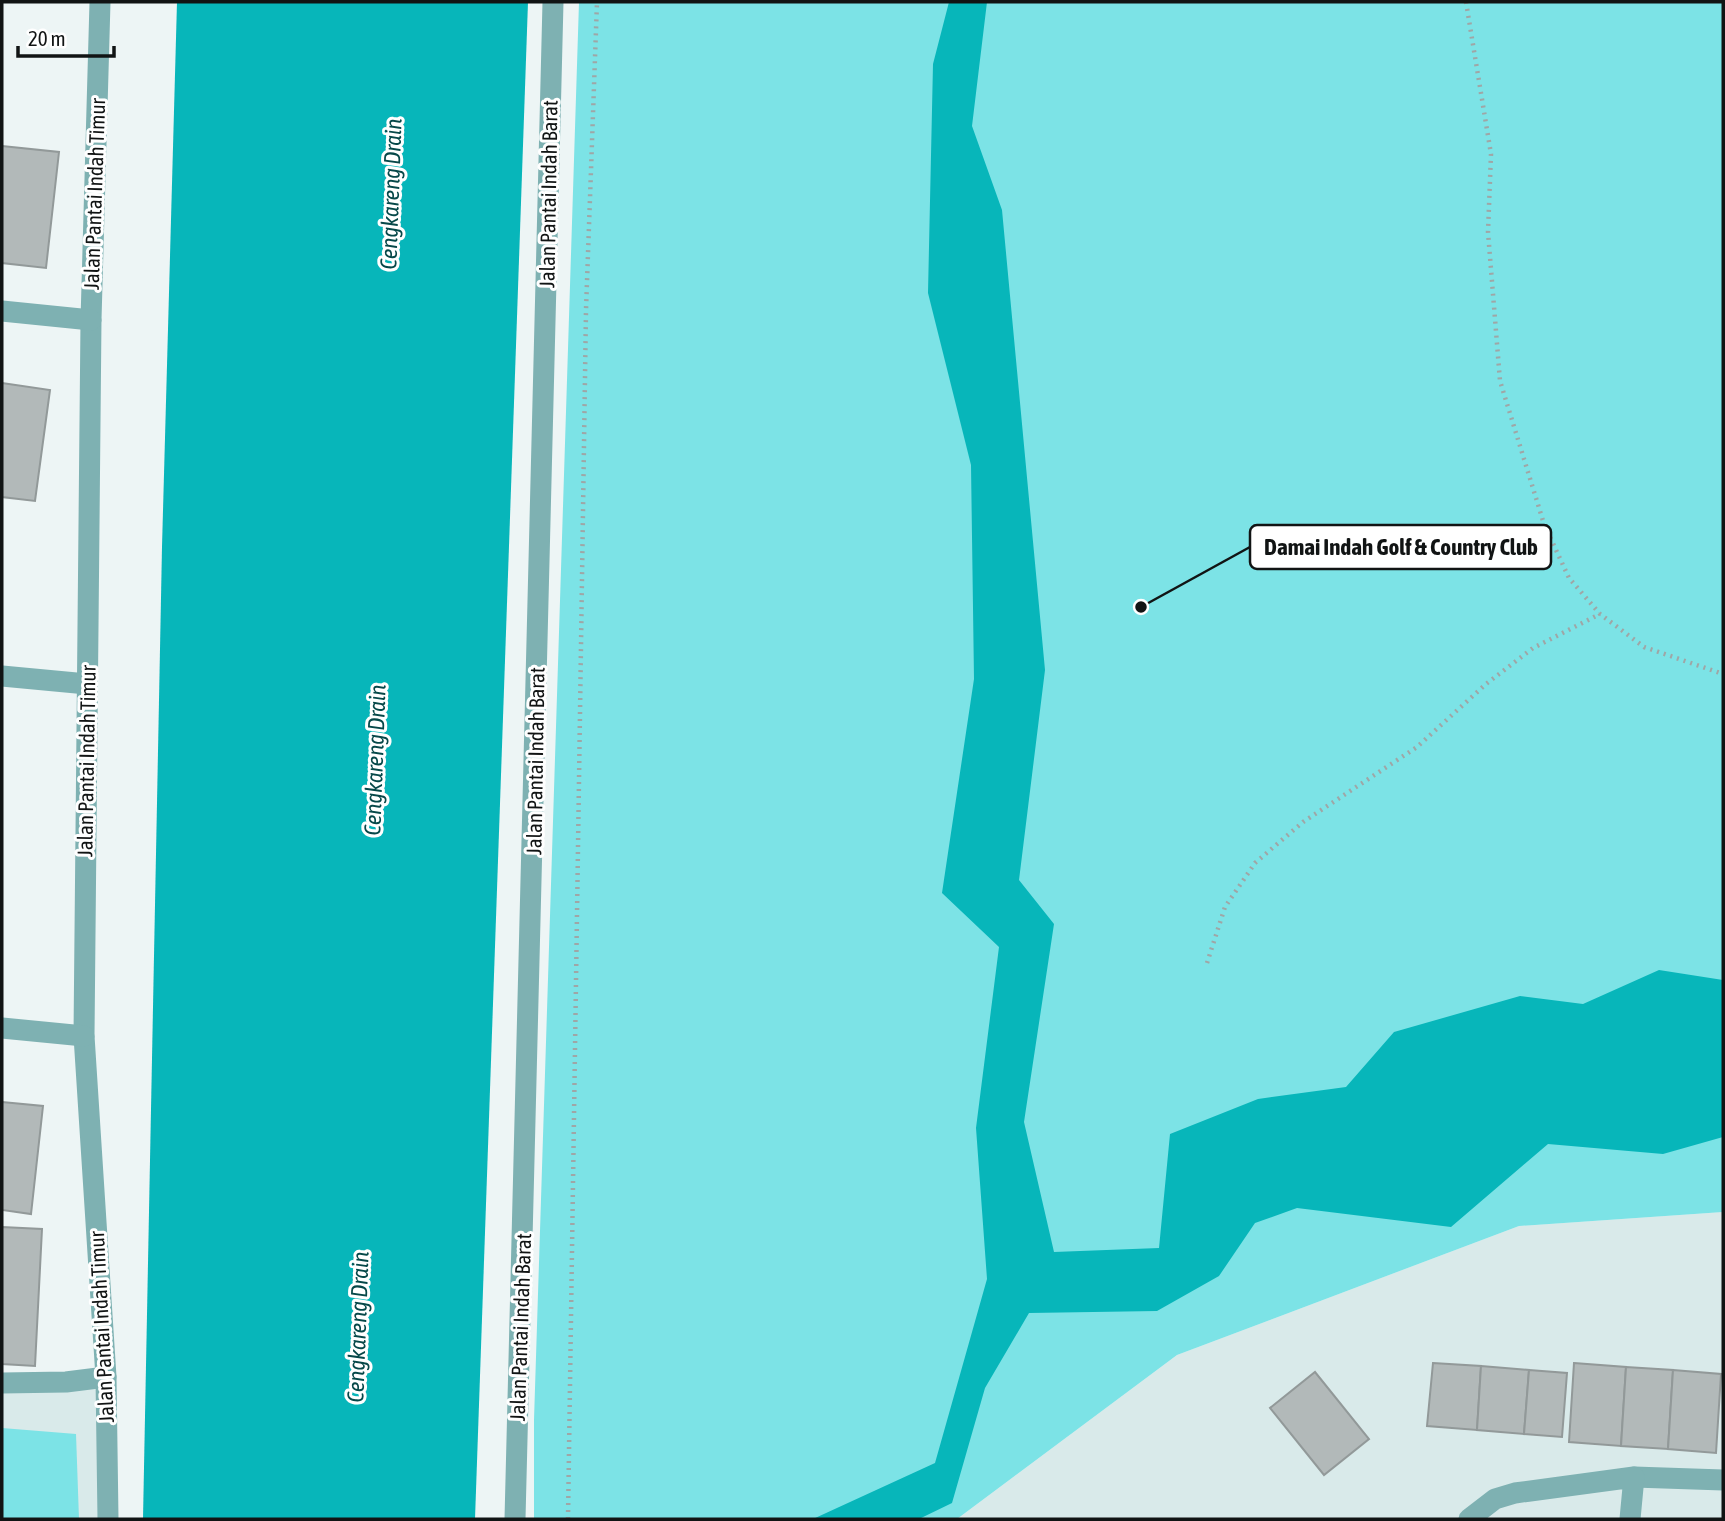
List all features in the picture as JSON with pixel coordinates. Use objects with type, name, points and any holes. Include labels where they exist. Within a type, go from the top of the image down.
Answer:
[{"type":"street","name":"Jalan Pantai Indah Timur","points":[[100,2],[91,320],[84,1036],[106,1377],[108,1519]]},
{"type":"street","name":"Jalan Pantai Indah Barat","points":[[515,1519],[553,2]]},
{"type":"street","points":[[2,311],[91,320]]},
{"type":"street","points":[[2,676],[87,684]]},
{"type":"street","points":[[2,1028],[84,1036]]},
{"type":"street","points":[[2,1383],[66,1382],[106,1377]]},
{"type":"street","points":[[1469,1519],[1495,1499],[1515,1493],[1634,1477],[1723,1480]]},
{"type":"street","points":[[1630,1519],[1634,1477]]},
{"type":"path","points":[[568,1519],[586,310],[597,2]]},
{"type":"path","points":[[1466,2],[1491,154],[1488,232],[1500,382],[1544,524],[1569,578],[1600,614],[1644,647],[1723,674]]},
{"type":"path","points":[[1207,963],[1226,907],[1255,863],[1303,822],[1417,747],[1486,684],[1533,648],[1600,614]]},
{"type":"shaded area","points":[[579,2],[1723,2],[1723,1212],[1519,1226],[1177,1355],[957,1519],[534,1519],[534,1420]]},
{"type":"shaded area","points":[[1723,1212],[1723,1519],[957,1519],[1177,1355],[1519,1226]]},
{"type":"shaded area","points":[[2,1383],[111,1388],[111,1519],[2,1519]]},
{"type":"shaded area","points":[[2,1428],[76,1434],[79,1519],[2,1519]]},
{"type":"water","name":"Cengkareng Drain","points":[[177,2],[528,2],[475,1519],[143,1519],[162,547]]},
{"type":"water","points":[[949,2],[987,2],[972,126],[1002,210],[1045,670],[1019,880],[1054,924],[1024,1122],[1054,1252],[1159,1248],[1170,1134],[1258,1099],[1346,1087],[1394,1032],[1520,996],[1583,1004],[1659,970],[1723,980],[1723,1137],[1663,1154],[1548,1144],[1451,1227],[1297,1208],[1255,1223],[1219,1276],[1157,1311],[1029,1313],[985,1388],[952,1503],[919,1519],[813,1519],[935,1463],[987,1279],[976,1128],[999,947],[942,893],[974,679],[971,465],[928,293],[933,64]]},
{"type":"building","points":[[2,146],[59,152],[46,268],[2,263]]},
{"type":"building","points":[[2,383],[50,390],[35,501],[2,497]]},
{"type":"building","points":[[2,1102],[43,1106],[31,1214],[2,1210]]},
{"type":"building","points":[[2,1227],[42,1229],[35,1366],[2,1364]]},
{"type":"building","points":[[1433,1363],[1481,1366],[1477,1430],[1427,1426]]},
{"type":"building","points":[[1574,1363],[1626,1367],[1621,1446],[1569,1442]]},
{"type":"building","points":[[1481,1366],[1529,1370],[1524,1434],[1477,1430]]},
{"type":"building","points":[[1626,1367],[1673,1370],[1668,1449],[1621,1446]]},
{"type":"building","points":[[1529,1370],[1567,1373],[1562,1437],[1524,1434]]},
{"type":"building","points":[[1673,1370],[1721,1374],[1716,1453],[1668,1449]]},
{"type":"building","points":[[1315,1372],[1369,1439],[1324,1475],[1270,1408]]},
{"type":"place","name":"Damai Indah Golf & Country Club","points":[[1141,607]]}]
